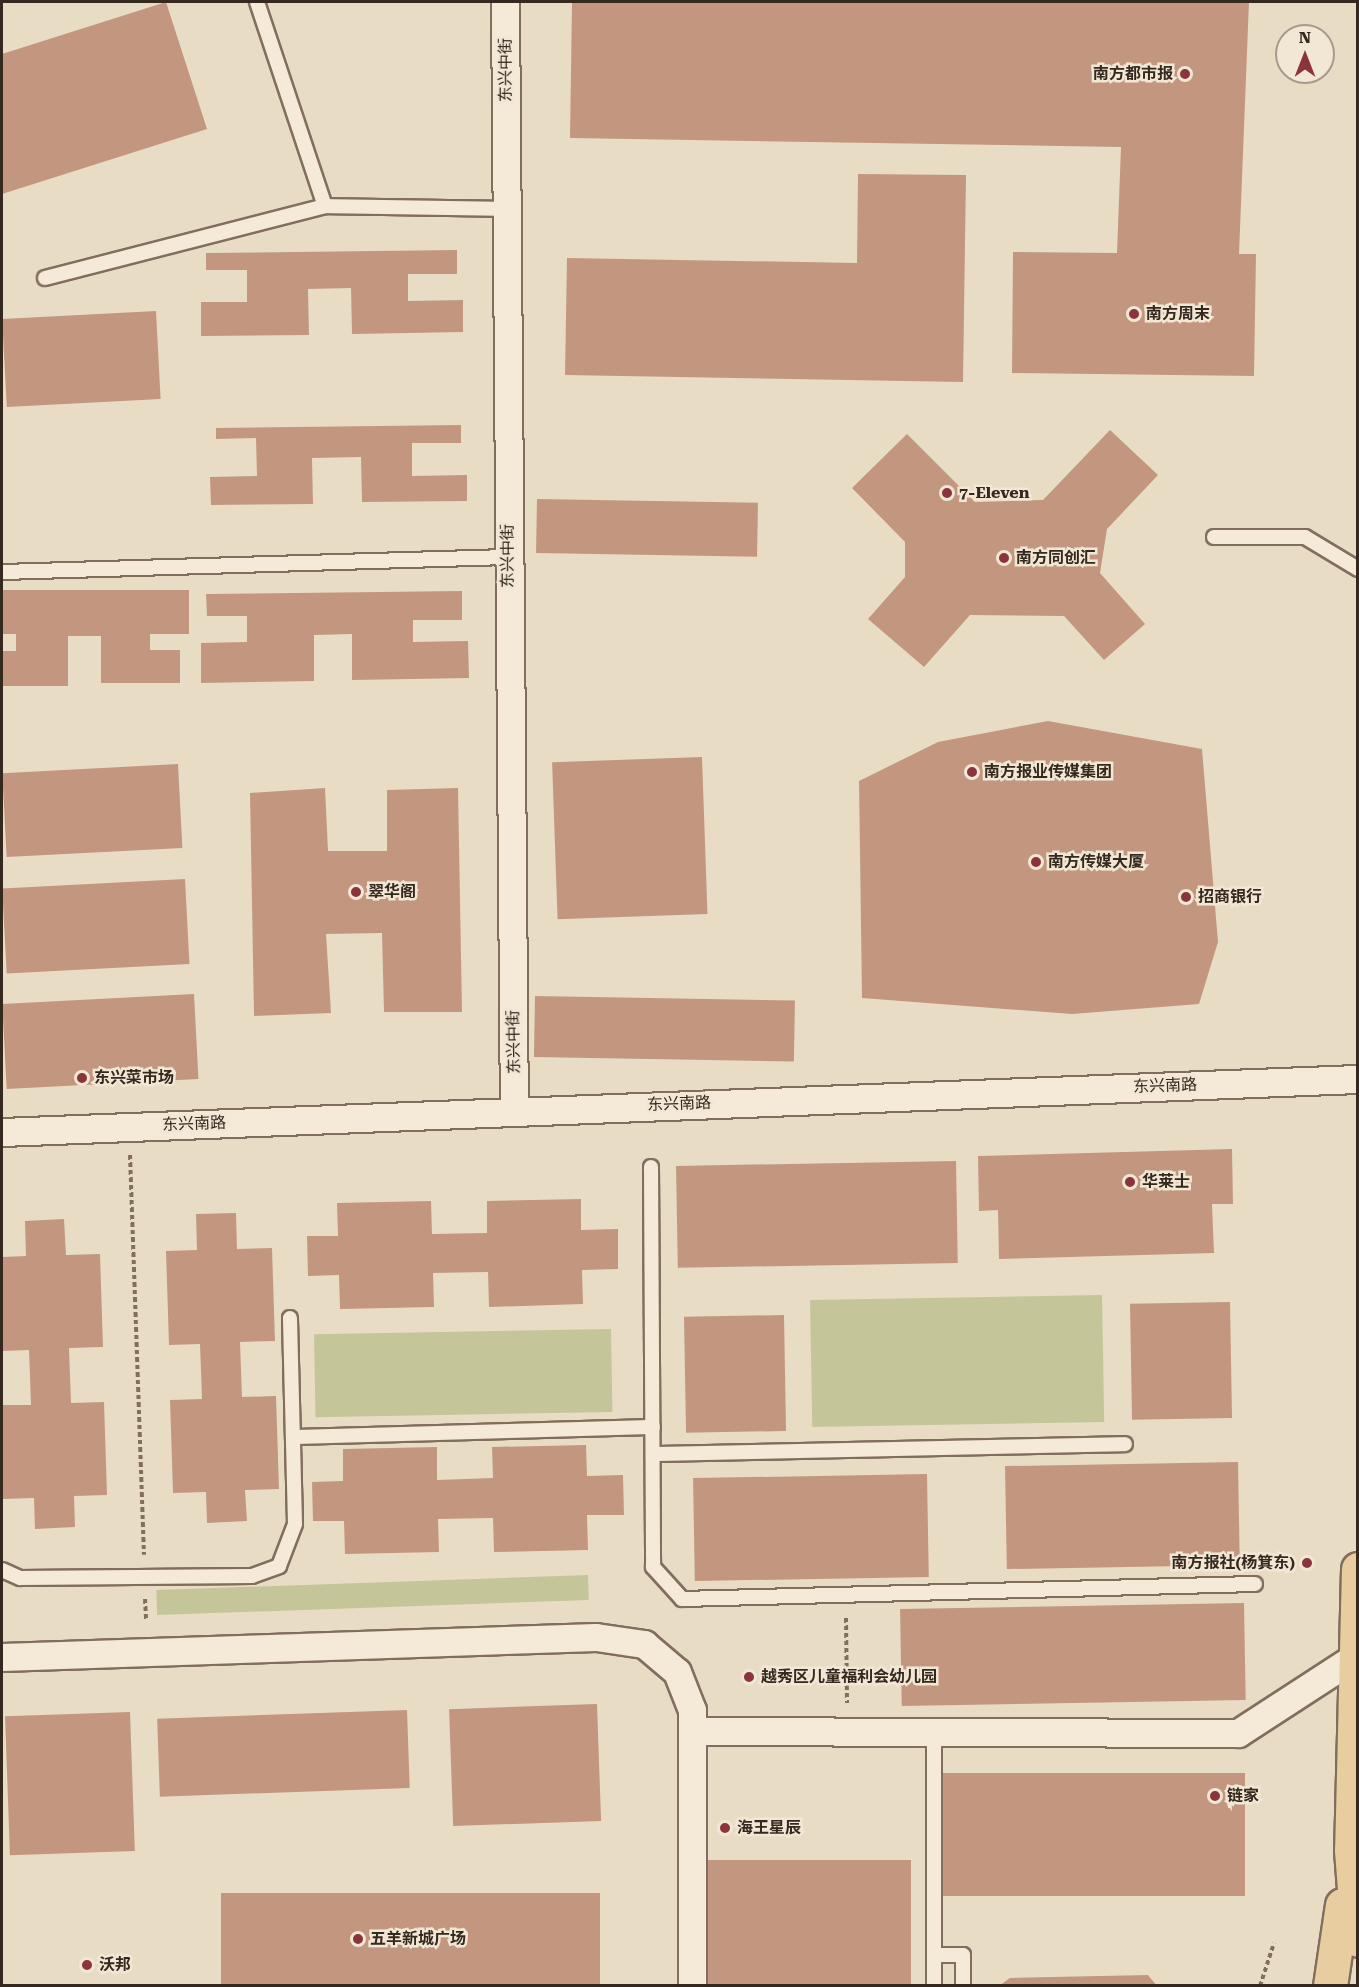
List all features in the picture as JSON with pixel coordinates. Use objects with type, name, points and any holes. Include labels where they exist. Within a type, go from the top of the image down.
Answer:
[{"type":"main road","points":[[1358,1569],[1354,1859],[1358,1940]]},
{"type":"main road","points":[[1330,1986],[1354,1859]]},
{"type":"street","name":"东兴中街","points":[[505,2],[514,1111]]},
{"type":"street","name":"东兴南路","points":[[2,1132],[1358,1079]]},
{"type":"street","points":[[2,1658],[596,1637],[644,1644],[677,1672],[692,1710],[694,1731],[692,1986]]},
{"type":"street","points":[[694,1731],[1238,1733],[1355,1657]]},
{"type":"lane","points":[[257,2],[325,206]]},
{"type":"lane","points":[[45,278],[325,206],[506,209]]},
{"type":"lane","points":[[1214,537],[1305,537],[1358,569]]},
{"type":"lane","points":[[2,572],[508,557]]},
{"type":"lane","points":[[651,1167],[653,1567],[682,1599],[1255,1584]]},
{"type":"lane","points":[[2,1570],[20,1578],[145,1575],[252,1576],[279,1566],[294,1524],[291,1318]]},
{"type":"lane","points":[[294,1437],[653,1427]]},
{"type":"lane","points":[[653,1454],[1125,1444]]},
{"type":"lane","points":[[934,1731],[934,1986]]},
{"type":"lane","points":[[934,1955],[963,1955],[963,1986]]},
{"type":"path","points":[[130,1186],[146,1619]]},
{"type":"path","points":[[846,1595],[848,1731]]},
{"type":"path","points":[[1260,1986],[1274,1943]]},
{"type":"green space","points":[[1102,1295],[1104,1422],[812,1427],[810,1300]]},
{"type":"green space","points":[[611,1329],[612,1412],[315,1417],[314,1334]]},
{"type":"green space","points":[[588,1575],[589,1600],[157,1615],[156,1590]]},
{"type":"building","points":[[166,2],[207,129],[2,194],[2,54]]},
{"type":"building","points":[[572,2],[1249,2],[1239,254],[1256,254],[1254,376],[1012,373],[1013,252],[1117,253],[1121,147],[570,138]]},
{"type":"building","points":[[858,174],[966,175],[963,382],[565,375],[567,258],[857,263]]},
{"type":"building","points":[[457,250],[457,274],[408,274],[408,301],[463,300],[463,332],[352,334],[351,288],[308,289],[309,335],[201,336],[201,302],[247,302],[247,270],[206,270],[206,253]]},
{"type":"building","points":[[156,311],[161,399],[7,407],[2,319]]},
{"type":"building","points":[[461,425],[461,443],[412,443],[412,476],[467,475],[467,501],[362,502],[361,457],[312,458],[313,504],[211,505],[210,477],[257,476],[256,438],[216,439],[216,428]]},
{"type":"building","name":"南方同创汇","points":[[1110,430],[1158,475],[1107,529],[1100,573],[1145,624],[1104,660],[1064,616],[970,615],[924,667],[868,619],[905,577],[905,542],[852,488],[907,434],[975,502],[1043,500]]},
{"type":"building","points":[[537,499],[758,503],[757,557],[536,553]]},
{"type":"building","points":[[2,590],[189,590],[189,634],[150,634],[150,650],[180,650],[180,683],[101,683],[101,636],[68,636],[68,686],[2,686],[2,651],[16,651],[16,634],[2,634]]},
{"type":"building","points":[[462,591],[462,620],[413,620],[413,642],[468,641],[469,678],[352,680],[352,634],[314,635],[314,681],[201,683],[201,643],[247,642],[247,616],[207,616],[206,594]]},
{"type":"building","name":"南方传媒大厦","points":[[1048,721],[1202,749],[1218,942],[1199,1004],[1072,1014],[862,998],[859,781],[938,742]]},
{"type":"building","points":[[702,757],[707,914],[558,919],[552,762]]},
{"type":"building","points":[[178,764],[182,848],[7,857],[2,773]]},
{"type":"building","name":"翠华阁","points":[[325,788],[328,851],[387,851],[387,790],[458,788],[462,1012],[384,1012],[382,933],[326,934],[331,1013],[254,1016],[250,793]]},
{"type":"building","points":[[185,879],[189,964],[7,973],[2,889]]},
{"type":"building","points":[[194,994],[198,1079],[7,1089],[2,1004]]},
{"type":"building","points":[[535,996],[795,1001],[794,1062],[534,1057]]},
{"type":"building","points":[[1232,1149],[1233,1204],[1212,1204],[1214,1253],[999,1259],[998,1210],[979,1211],[978,1156]]},
{"type":"building","points":[[956,1161],[958,1263],[678,1268],[676,1166]]},
{"type":"building","points":[[581,1199],[581,1230],[618,1229],[618,1269],[582,1270],[583,1304],[489,1307],[488,1272],[433,1273],[434,1307],[340,1309],[339,1275],[308,1276],[307,1236],[338,1236],[337,1203],[431,1201],[432,1234],[487,1233],[487,1201]]},
{"type":"building","points":[[236,1213],[237,1249],[272,1248],[275,1341],[240,1342],[242,1397],[276,1396],[279,1489],[245,1490],[247,1521],[207,1523],[206,1492],[173,1493],[170,1400],[202,1399],[200,1344],[169,1345],[166,1251],[197,1250],[196,1214]]},
{"type":"building","points":[[64,1219],[66,1255],[100,1254],[103,1347],[69,1348],[71,1403],[104,1402],[107,1495],[74,1496],[75,1527],[35,1529],[34,1498],[2,1499],[2,1405],[31,1405],[29,1350],[2,1351],[2,1257],[26,1256],[25,1221]]},
{"type":"building","points":[[1230,1302],[1232,1418],[1132,1420],[1130,1304]]},
{"type":"building","points":[[784,1315],[786,1431],[686,1433],[684,1317]]},
{"type":"building","points":[[586,1445],[587,1476],[623,1475],[624,1515],[587,1515],[588,1550],[494,1552],[493,1518],[438,1519],[439,1552],[345,1554],[344,1521],[313,1521],[312,1482],[343,1481],[343,1449],[437,1447],[437,1480],[493,1478],[492,1447]]},
{"type":"building","points":[[1238,1462],[1240,1565],[1007,1569],[1005,1466]]},
{"type":"building","points":[[927,1474],[929,1577],[695,1581],[693,1478]]},
{"type":"building","points":[[1244,1603],[1246,1700],[902,1706],[900,1609]]},
{"type":"building","points":[[597,1704],[601,1821],[453,1826],[449,1709]]},
{"type":"building","points":[[407,1710],[410,1788],[160,1797],[157,1719]]},
{"type":"building","points":[[130,1712],[135,1851],[10,1855],[5,1716]]},
{"type":"building","points":[[942,1773],[1245,1773],[1245,1896],[942,1896]]},
{"type":"building","points":[[695,1860],[911,1860],[911,1986],[695,1986]]},
{"type":"building","name":"五羊新城广场","points":[[221,1893],[600,1893],[600,1986],[221,1986]]},
{"type":"building","points":[[1148,1975],[1157,1986],[999,1986],[1010,1978]]},
{"type":"place","name":"南方都市报","points":[[1185,74]]},
{"type":"place","name":"南方周末","points":[[1134,314]]},
{"type":"place","name":"7-Eleven","points":[[947,493]]},
{"type":"place","name":"南方同创汇","points":[[1004,558]]},
{"type":"place","name":"南方报业传媒集团","points":[[972,772]]},
{"type":"place","name":"南方传媒大厦","points":[[1036,862]]},
{"type":"place","name":"翠华阁","points":[[356,892]]},
{"type":"place","name":"招商银行","points":[[1186,897]]},
{"type":"place","name":"东兴菜市场","points":[[82,1078]]},
{"type":"place","name":"华莱士","points":[[1130,1182]]},
{"type":"place","name":"南方报社(杨箕东)","points":[[1307,1563]]},
{"type":"place","name":"越秀区儿童福利会幼儿园","points":[[749,1677]]},
{"type":"place","name":"链家","points":[[1215,1796]]},
{"type":"place","name":"海王星辰","points":[[725,1828]]},
{"type":"place","name":"五羊新城广场","points":[[358,1939]]},
{"type":"place","name":"沃邦","points":[[87,1965]]}]
